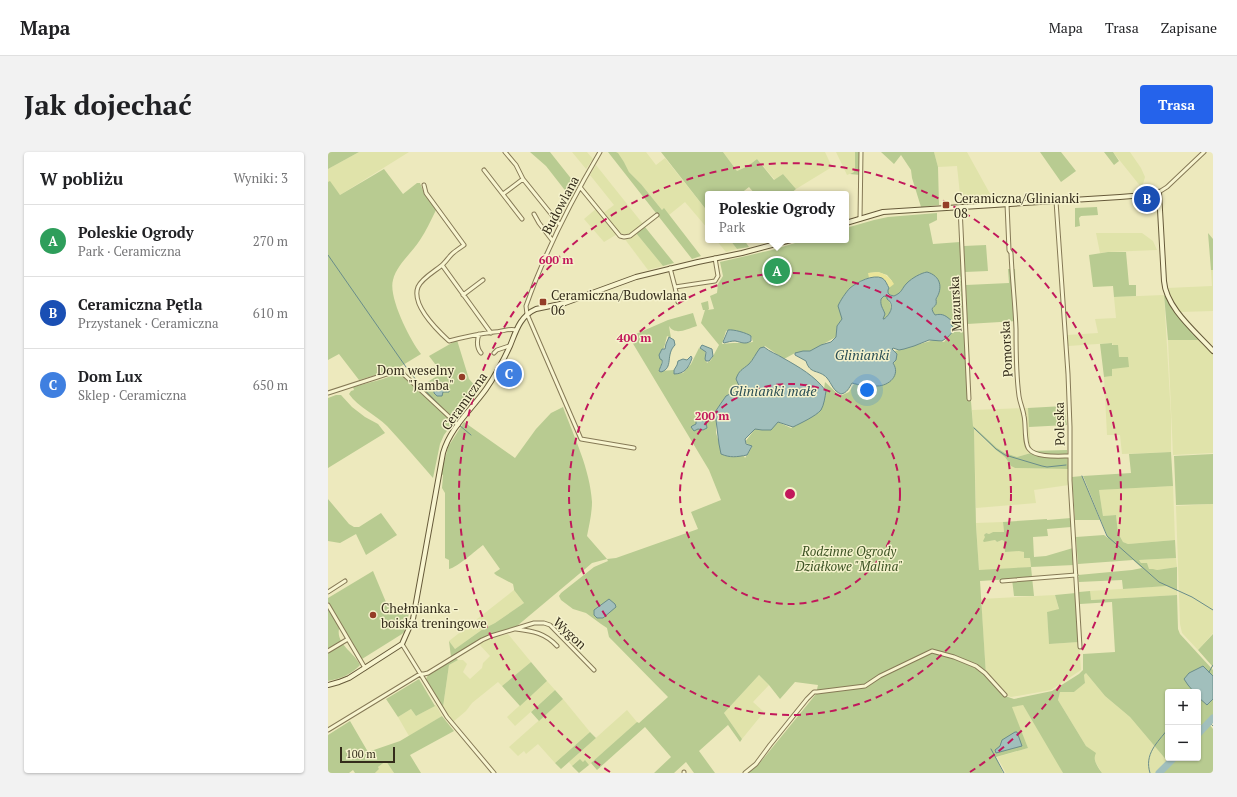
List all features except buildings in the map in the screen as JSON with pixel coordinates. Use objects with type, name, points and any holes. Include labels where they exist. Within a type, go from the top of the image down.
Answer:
[{"type":"street","points":[[505,152],[520,171],[523,179],[560,225]]},
{"type":"street","name":"Budowlana","points":[[527,314],[526,306],[552,240],[600,152]]},
{"type":"street","points":[[860,219],[861,152]]},
{"type":"street","points":[[849,222],[883,212],[1157,194],[1167,187],[1204,152]]},
{"type":"street","points":[[484,170],[522,219]]},
{"type":"street","points":[[503,194],[523,179]]},
{"type":"street","points":[[424,184],[426,193],[464,244],[442,265],[429,274],[418,286],[418,301],[427,318],[449,341],[491,332],[511,329],[516,330]]},
{"type":"street","points":[[580,187],[620,236],[630,236],[657,215]]},
{"type":"street","points":[[1160,192],[1164,281],[1166,294],[1179,314],[1213,351]]},
{"type":"street","name":"Poleska","points":[[1056,201],[1068,374],[1070,480],[1080,647]]},
{"type":"street","name":"Pomorska","points":[[1006,204],[1009,250],[1011,253],[1019,396],[1024,417],[1026,445],[1032,452],[1041,455],[1070,456]]},
{"type":"street","name":"Mazurska","points":[[960,207],[969,399]]},
{"type":"street","points":[[534,214],[552,240]]},
{"type":"street","points":[[634,448],[581,439],[527,314],[536,309],[564,303],[636,277],[780,243]]},
{"type":"street","points":[[675,287],[715,281],[718,276],[715,258]]},
{"type":"street","points":[[442,265],[491,332]]},
{"type":"street","points":[[670,268],[678,302]]},
{"type":"street","points":[[463,295],[482,280]]},
{"type":"street","name":"Ceramiczna","points":[[402,644],[413,619],[443,453],[448,439],[494,377],[521,320],[527,314]]},
{"type":"street","points":[[479,334],[477,343],[481,353]]},
{"type":"street","points":[[494,353],[496,350],[509,346]]},
{"type":"street","points":[[328,393],[399,370],[458,424]]},
{"type":"street","points":[[1002,581],[1076,575]]},
{"type":"street","points":[[328,592],[345,581]]},
{"type":"street","points":[[328,605],[365,668]]},
{"type":"street","name":"Wygon","points":[[328,730],[420,674],[428,673],[482,640],[534,623],[544,623],[550,625],[594,670]]},
{"type":"street","points":[[514,629],[531,630],[540,633],[552,640],[557,646]]},
{"type":"street","points":[[328,651],[348,639]]},
{"type":"street","points":[[328,685],[344,681],[402,644],[450,722],[494,773]]},
{"type":"street","points":[[745,773],[756,764],[814,692],[865,686],[880,676],[932,651],[954,657],[976,666],[1005,695]]},
{"type":"green space","points":[[328,152],[359,152],[328,169]]},
{"type":"green space","points":[[359,152],[409,152],[340,195],[330,182],[328,182],[328,169]]},
{"type":"green space","points":[[530,152],[550,152],[577,186],[571,198],[546,166]]},
{"type":"green space","points":[[572,152],[587,152],[593,159],[586,169]]},
{"type":"green space","points":[[608,152],[618,153],[629,172],[662,210],[664,208],[701,256],[692,259]]},
{"type":"green space","points":[[616,152],[646,152],[656,165],[665,158],[705,208],[705,225],[685,202],[669,215],[664,209],[662,210],[629,172],[624,162]]},
{"type":"green space","points":[[661,152],[723,152],[737,171],[748,166],[757,159],[774,180],[783,174],[796,189],[794,191],[752,191],[749,187],[744,191],[705,191],[705,208]]},
{"type":"green space","points":[[723,152],[825,152],[832,167],[796,189],[783,174],[775,180],[757,159],[748,166],[737,171]]},
{"type":"green space","points":[[836,152],[855,152],[854,172],[847,175]]},
{"type":"green space","points":[[855,152],[860,152],[860,175],[850,174],[854,172],[855,168]]},
{"type":"green space","points":[[881,152],[934,152],[938,167],[939,205],[921,207],[911,170],[901,155],[894,164]]},
{"type":"green space","points":[[934,152],[967,152],[994,201],[961,204],[957,166],[938,167]]},
{"type":"green space","points":[[1040,152],[1061,152],[1076,171],[1061,182]]},
{"type":"green space","points":[[1104,152],[1113,152],[1119,161],[1114,165]]},
{"type":"green space","points":[[1113,152],[1130,152],[1141,168],[1145,177],[1141,187]]},
{"type":"green space","points":[[596,165],[643,224],[631,234],[626,235],[619,233],[604,242],[584,219],[597,208],[602,214],[614,205],[590,175]]},
{"type":"green space","points":[[384,169],[403,194],[417,183],[420,183],[424,193],[436,210],[417,245],[401,264],[395,274],[392,287],[401,318],[411,339],[421,354],[398,368],[359,380],[339,354],[328,360],[328,182],[330,181],[340,195]]},
{"type":"green space","points":[[1097,207],[1098,215],[1081,216],[1079,218],[1080,226],[1075,227],[1075,208]]},
{"type":"green space","name":"Rodzinne Ogrody Działkowe \"Malina\"","points":[[937,213],[937,220],[929,224],[933,244],[960,242],[964,337],[966,339],[973,426],[997,448],[1005,453],[1017,457],[1031,453],[1031,451],[1067,450],[1068,469],[1015,468],[1011,466],[1005,457],[974,429],[976,525],[979,570],[1031,567],[1034,596],[1014,596],[1012,579],[980,581],[986,675],[1005,696],[1014,699],[1052,691],[1079,674],[1083,670],[1083,654],[1115,652],[1112,602],[1080,604],[1079,592],[1090,591],[1091,600],[1177,595],[1178,629],[1180,634],[1213,670],[1213,715],[1201,728],[1201,689],[1165,689],[1165,758],[1130,717],[1105,696],[1086,673],[1084,675],[1085,683],[1074,692],[1060,692],[1058,700],[1086,746],[1096,753],[1095,761],[1102,773],[1063,773],[1023,705],[1012,707],[1028,748],[996,757],[1003,773],[747,773],[759,764],[816,694],[818,685],[795,682],[780,699],[759,675],[724,713],[742,739],[740,742],[728,725],[699,751],[715,773],[694,773],[686,762],[674,773],[654,773],[671,757],[645,727],[597,770],[591,763],[668,697],[609,637],[607,628],[586,613],[573,609],[561,600],[559,596],[594,567],[608,561],[607,559],[616,558],[698,529],[691,512],[721,500],[709,470],[629,337],[668,320],[693,313],[697,326],[685,330],[674,331],[669,326],[671,338],[667,336],[664,348],[661,350],[662,360],[660,371],[674,370],[675,374],[683,373],[691,364],[699,348],[705,351],[705,359],[707,363],[711,360],[719,345],[701,323],[705,310],[703,310],[701,303],[708,301],[708,310],[714,309],[710,296],[717,293],[718,284],[723,276],[720,262],[795,243],[849,243],[849,227],[888,217]],"holes":[[[878,272],[887,275],[892,281],[888,293],[894,296],[901,293],[904,287],[923,273],[939,285],[933,313],[935,315],[941,314],[955,329],[944,342],[934,340],[895,351],[893,379],[880,386],[854,384],[849,392],[840,396],[825,382],[821,410],[791,428],[778,422],[755,429],[745,442],[752,447],[745,458],[744,456],[732,457],[723,454],[716,433],[716,410],[730,392],[740,388],[749,364],[765,346],[784,359],[795,353],[807,353],[836,337],[837,326],[842,319],[843,299],[855,283],[869,278],[869,273]],[[728,330],[751,336],[753,342],[745,343],[722,344],[726,331]]]},
{"type":"green space","points":[[645,227],[674,263],[663,266],[636,233]]},
{"type":"green space","points":[[636,233],[663,266],[648,270],[624,238],[631,237]]},
{"type":"green space","points":[[1096,233],[1142,233],[1153,241],[1157,250],[1100,253]]},
{"type":"green space","points":[[1208,233],[1213,239],[1213,270],[1211,270]]},
{"type":"green space","points":[[718,243],[732,243],[737,249],[726,252]]},
{"type":"green space","points":[[732,243],[746,243],[749,247],[737,249]]},
{"type":"green space","points":[[986,245],[988,271],[965,272],[964,246]]},
{"type":"green space","points":[[1108,252],[1126,252],[1129,285],[1136,285],[1136,296],[1114,297],[1113,286],[1093,287],[1089,255]]},
{"type":"green space","points":[[1008,269],[1015,269],[1017,321],[967,324],[966,285],[1009,283]]},
{"type":"green space","points":[[1211,270],[1213,270],[1213,311],[1180,312],[1172,303],[1167,288],[1212,286]]},
{"type":"green space","points":[[1164,295],[1171,416],[1171,452],[1122,454],[1120,435],[1107,435],[1104,377],[1112,376],[1111,369],[1119,358],[1112,343],[1068,346],[1067,335],[1098,333],[1095,319],[1116,318],[1114,297]]},
{"type":"green space","points":[[1164,295],[1175,312],[1201,340],[1168,340]]},
{"type":"green space","points":[[884,296],[887,297],[891,309],[888,316],[883,319],[881,299]]},
{"type":"green space","points":[[457,340],[469,379],[479,390],[455,422],[420,388],[442,373],[429,356]]},
{"type":"green space","points":[[1168,340],[1201,340],[1213,353],[1213,453],[1173,455]]},
{"type":"green space","points":[[1112,343],[1112,345],[1118,345],[1119,357],[1128,357],[1129,367],[1112,369],[1112,376],[1104,377],[1100,344]]},
{"type":"green space","points":[[399,373],[409,380],[448,418],[447,419],[452,424],[444,435],[440,444],[433,478],[387,426],[357,403],[349,394],[354,390],[353,387]]},
{"type":"green space","points":[[341,395],[352,407],[365,417],[378,424],[385,433],[328,468],[328,398]]},
{"type":"green space","points":[[1064,406],[1067,425],[1029,427],[1028,408]]},
{"type":"green space","points":[[563,407],[581,453],[591,490],[592,506],[587,536],[607,559],[592,563],[517,626],[483,638],[451,657],[449,641],[455,649],[524,603],[514,590],[513,584],[494,573],[500,569],[483,545],[453,568],[449,569],[449,560],[445,558],[445,493],[442,488],[443,475],[441,474],[448,447],[464,422],[515,458],[536,429],[551,413]]},
{"type":"green space","points":[[1028,408],[1031,453],[1017,457],[1005,453],[997,448],[973,426],[972,410]]},
{"type":"green space","points":[[974,429],[991,446],[1005,457],[1011,466],[1015,468],[1068,469],[1069,485],[1034,490],[1036,503],[976,508]]},
{"type":"green space","points":[[1171,452],[1173,486],[1099,490],[1103,516],[1116,515],[1118,533],[1123,542],[1128,544],[1175,540],[1176,558],[1139,560],[1141,563],[1147,563],[1149,569],[1157,570],[1177,567],[1177,591],[1167,586],[1123,589],[1122,580],[1079,582],[1078,575],[1142,568],[1133,560],[1078,564],[1076,537],[1104,535],[1108,538],[1083,476],[1131,473],[1129,454]]},
{"type":"green space","points":[[1213,454],[1213,504],[1176,505],[1174,456]]},
{"type":"green space","points":[[1082,476],[1100,520],[1075,520],[1072,477]]},
{"type":"green space","points":[[1173,486],[1175,540],[1128,544],[1123,542],[1118,533],[1116,515],[1103,516],[1099,490]]},
{"type":"green space","points":[[328,499],[349,524],[354,527],[359,527],[381,513],[397,535],[366,555],[356,534],[340,543],[328,541]]},
{"type":"green space","points":[[1213,504],[1213,633],[1198,650],[1182,633],[1180,624],[1176,506]]},
{"type":"green space","points":[[1071,518],[1071,527],[1047,529],[1048,536],[1033,537],[1034,557],[1046,556],[1073,548],[1074,565],[1031,567],[1030,558],[1024,558],[1024,552],[1005,552],[1004,541],[1002,540],[997,542],[995,540],[984,542],[984,535],[986,533],[1004,532],[1003,522]]},
{"type":"green space","points":[[1003,522],[1004,532],[993,532],[989,534],[985,533],[985,539],[987,541],[995,540],[997,542],[1002,540],[1024,552],[1030,557],[1031,567],[979,571],[976,523]]},
{"type":"green space","points":[[1176,558],[1177,567],[1157,570],[1149,569],[1139,560]]},
{"type":"green space","name":"Chełmianka - boiska treningowe","points":[[373,571],[388,607],[410,610],[404,632],[362,659],[328,602],[328,598]]},
{"type":"green space","points":[[1167,586],[1177,591],[1177,595],[1090,600],[1090,591]]},
{"type":"green space","points":[[514,590],[524,603],[455,649],[449,641]]},
{"type":"green space","points":[[1076,593],[1079,642],[1049,644],[1047,612],[1059,609],[1055,595]]},
{"type":"green space","points":[[1055,595],[1059,610],[1047,612],[1049,644],[1079,642],[1081,670],[1051,690],[1011,697],[1005,695],[986,674],[981,599]]},
{"type":"green space","points":[[328,607],[340,628],[340,639],[360,665],[346,676],[328,681]]},
{"type":"green space","points":[[508,634],[531,662],[502,686],[498,682],[472,703],[466,711],[453,722],[443,707],[449,665],[458,660],[463,660],[467,664],[463,672],[470,679],[482,668],[483,663],[490,656],[479,644],[491,638]]},
{"type":"green space","points":[[1213,634],[1213,667],[1198,650]]},
{"type":"green space","points":[[456,658],[458,660],[449,665],[443,707],[426,679],[428,675]]},
{"type":"green space","points":[[531,662],[547,681],[520,706],[502,686]]},
{"type":"green space","points":[[1086,673],[1105,696],[1130,717],[1165,758],[1165,761],[1168,762],[1157,773],[1102,773],[1096,763],[1092,751],[1086,746],[1058,700],[1060,692],[1074,692],[1085,683],[1084,675]]},
{"type":"green space","points":[[759,675],[769,685],[753,702],[764,712],[742,739],[724,713]]},
{"type":"green space","points":[[419,679],[435,706],[416,716],[411,709],[398,717],[386,699]]},
{"type":"green space","points":[[547,681],[555,690],[515,726],[507,717]]},
{"type":"green space","points":[[555,690],[563,699],[539,721],[531,712]]},
{"type":"green space","points":[[563,699],[590,732],[555,763],[538,744],[526,754],[524,751],[518,756],[509,747]]},
{"type":"green space","points":[[436,705],[442,716],[409,736],[398,717],[411,709],[416,716]]},
{"type":"green space","points":[[1023,705],[1051,750],[1063,773],[1006,773],[997,757],[1028,748],[1011,706]]},
{"type":"green space","points":[[627,710],[637,722],[589,765],[580,759],[572,766],[569,762]]},
{"type":"green space","points":[[442,716],[454,731],[410,755],[421,773],[394,773],[386,761],[378,767],[379,769],[375,773],[355,773],[353,770],[349,773],[328,773],[328,735],[350,721],[368,752],[400,741]]},
{"type":"green space","points":[[1210,725],[1213,729],[1213,773],[1162,773],[1174,761],[1201,761],[1201,734]]},
{"type":"green space","points":[[590,732],[596,738],[561,769],[555,763]]},
{"type":"green space","points":[[580,759],[583,762],[585,760],[589,765],[579,773],[572,766]]},
{"type":"green space","points":[[386,761],[394,773],[375,773],[379,769],[378,767]]},
{"type":"sand","points":[[878,272],[891,279],[894,284],[889,288],[881,279],[869,278],[868,273]]},
{"type":"water","name":"Glinianki","points":[[927,272],[938,279],[940,287],[936,304],[932,309],[933,312],[935,315],[944,315],[952,321],[951,325],[955,329],[942,341],[929,340],[899,350],[893,348],[892,349],[897,354],[896,360],[893,363],[896,372],[895,376],[886,384],[881,386],[864,386],[852,383],[846,391],[841,394],[834,389],[824,375],[812,370],[806,361],[795,355],[795,353],[810,351],[831,342],[836,337],[837,326],[842,319],[838,306],[848,290],[857,283],[874,277],[882,278],[889,288],[888,293],[894,296],[900,292],[911,279]],"holes":[[[884,296],[887,297],[891,304],[891,309],[889,314],[883,319],[885,314],[881,305],[881,299]]]},
{"type":"water","points":[[728,330],[749,335],[751,336],[751,341],[745,343],[731,341],[724,343],[723,342]]},
{"type":"water","points":[[669,337],[674,340],[675,345],[670,353],[667,368],[661,372],[659,371],[662,360],[660,359],[659,355],[662,349],[665,349]]},
{"type":"water","points":[[702,345],[712,349],[713,356],[709,361],[706,361],[705,359],[706,352],[700,348]]},
{"type":"water","name":"Glinianki małe","points":[[764,347],[801,368],[822,386],[826,391],[823,406],[816,415],[793,427],[778,422],[771,430],[755,429],[745,439],[746,444],[752,446],[747,455],[734,457],[721,454],[715,412],[726,396],[740,388],[736,379],[738,374],[749,364],[760,348]]},
{"type":"water","points":[[691,356],[692,358],[688,367],[681,373],[674,374],[678,361],[683,359],[687,360]]},
{"type":"water","points":[[440,382],[445,384],[449,392],[443,392],[442,396],[437,396],[434,393],[436,389],[435,385]]},
{"type":"water","points":[[700,417],[706,422],[707,428],[694,431],[691,427],[696,424],[696,420]]},
{"type":"water","points":[[609,599],[615,604],[616,607],[603,618],[597,618],[594,615],[594,610]]},
{"type":"water","points":[[1203,666],[1213,676],[1213,699],[1207,705],[1201,700],[1201,689],[1191,689],[1184,679],[1189,673]]},
{"type":"water","points":[[1017,732],[1022,746],[996,753],[995,750],[1000,746],[1002,740]]},
{"type":"waterway","points":[[328,255],[406,367],[420,385],[445,411]]},
{"type":"waterway","points":[[459,425],[471,435]]},
{"type":"waterway","points":[[974,428],[996,449],[1005,455],[1047,467],[1066,465]]},
{"type":"waterway","points":[[1082,476],[1107,536],[1159,582],[1192,597],[1213,610]]},
{"type":"waterway","points":[[1209,672],[1213,665]]},
{"type":"waterway","points":[[1201,731],[1213,718]]},
{"type":"waterway","points":[[1209,722],[1213,726]]},
{"type":"waterway","points":[[1150,773],[1150,754],[1165,733]]},
{"type":"waterway","points":[[991,749],[1004,773]]},
{"type":"waterway","points":[[1159,773],[1171,761]]},
{"type":"place","name":"Ceramiczna Pętla","points":[[1147,199]]},
{"type":"place","name":"Ceramiczna/Glinianki 08","points":[[946,205]]},
{"type":"place","name":"Poleskie Ogrody","points":[[777,271]]},
{"type":"place","name":"Ceramiczna/Budowlana 06","points":[[543,302]]},
{"type":"place","name":"Dom Lux","points":[[509,374]]},
{"type":"place","name":"Dom weselny \"Jamba\"","points":[[462,377]]},
{"type":"place","name":"Chełmianka - boiska treningowe","points":[[373,615]]}]
